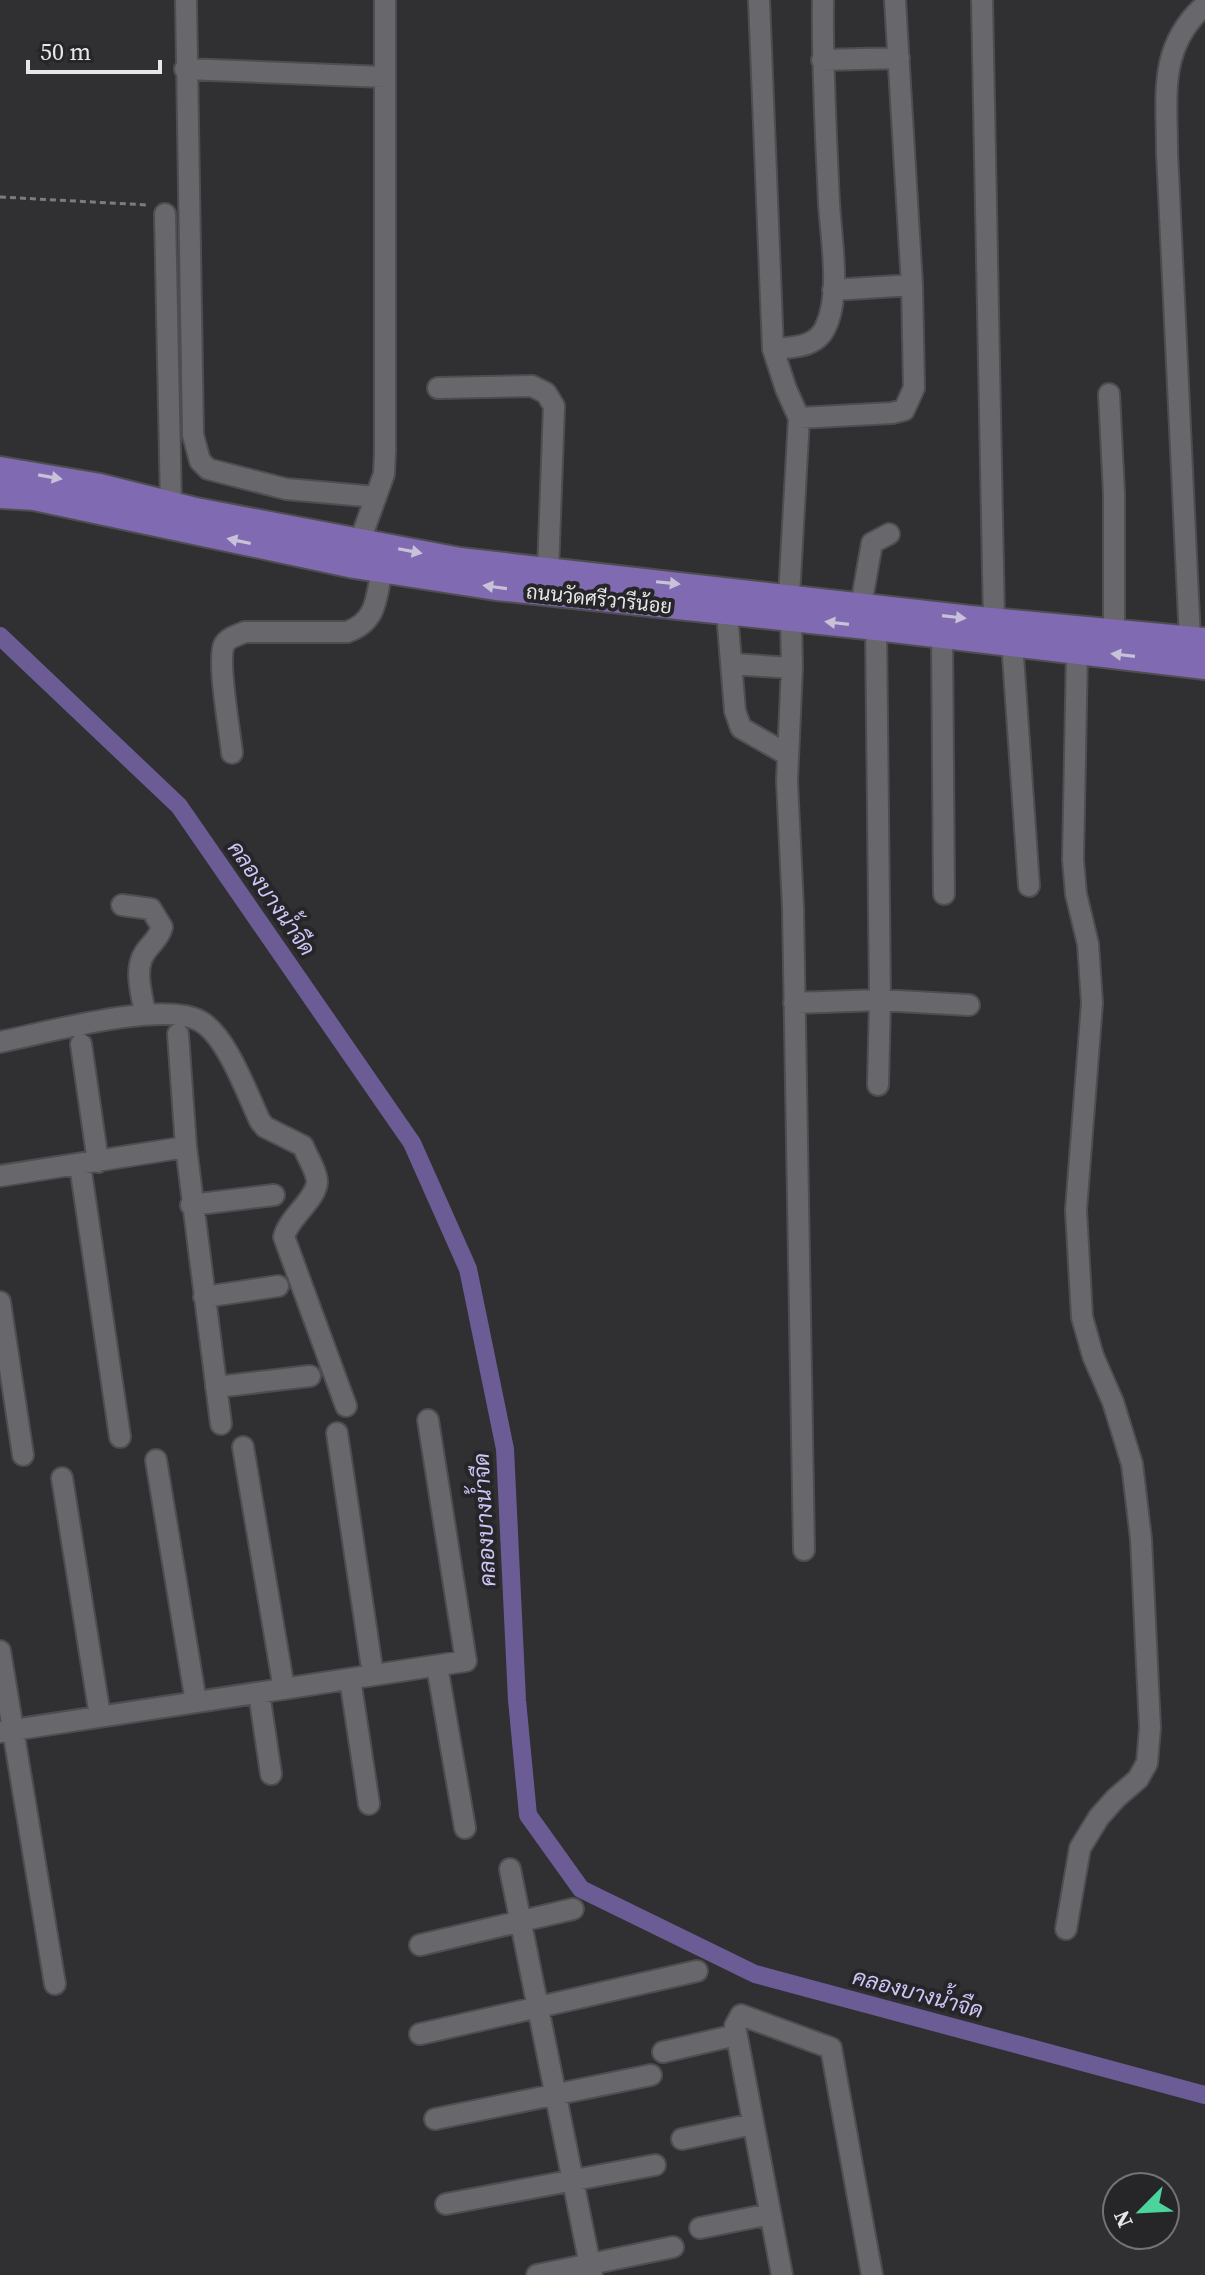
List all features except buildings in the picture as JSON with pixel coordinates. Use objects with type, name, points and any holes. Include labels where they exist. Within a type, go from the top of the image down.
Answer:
[{"type":"main road","name":"ถนนวัดศรีวารีน้อย","points":[[0,470],[95,498],[382,569],[496,587],[727,613],[861,605],[1198,640]]},
{"type":"main road","name":"ถนนวัดศรีวารีน้อย","points":[[0,495],[171,504],[460,561],[790,607],[876,627],[1205,666]]},
{"type":"street","points":[[186,0],[193,435],[200,461],[208,469],[286,489],[376,497]]},
{"type":"street","points":[[360,541],[384,474],[385,0]]},
{"type":"street","points":[[759,0],[773,349],[799,418],[790,607],[792,668],[787,781],[804,1550]]},
{"type":"street","points":[[773,349],[806,346],[813,341],[826,328],[833,290],[822,60],[823,0]]},
{"type":"street","points":[[799,418],[904,410],[914,388],[912,285],[895,0]]},
{"type":"street","points":[[982,0],[994,621]]},
{"type":"street","points":[[1198,640],[1167,167],[1167,78],[1177,36],[1189,19],[1205,5]]},
{"type":"street","points":[[822,60],[899,58]]},
{"type":"street","points":[[185,69],[384,77]]},
{"type":"street","points":[[165,214],[171,504]]},
{"type":"street","points":[[833,290],[912,285]]},
{"type":"street","points":[[438,388],[532,386],[546,393],[554,406],[548,571]]},
{"type":"street","points":[[1109,394],[1114,494],[1114,632]]},
{"type":"street","points":[[861,605],[872,543],[889,534]]},
{"type":"street","points":[[232,753],[222,663],[224,645],[245,632],[347,632],[361,627],[372,614],[382,569]]},
{"type":"street","points":[[727,613],[735,711],[741,728],[788,755]]},
{"type":"street","points":[[876,627],[878,1085]]},
{"type":"street","points":[[942,635],[944,894]]},
{"type":"street","points":[[1012,642],[1029,886]]},
{"type":"street","points":[[1066,1929],[1080,1848],[1099,1817],[1138,1779],[1147,1763],[1150,1728],[1141,1539],[1132,1464],[1082,1317],[1076,1210],[1092,1003],[1088,944],[1076,894],[1073,860],[1077,651]]},
{"type":"street","points":[[732,664],[792,668]]},
{"type":"street","points":[[122,905],[151,909],[162,927],[142,956],[140,989],[145,1013]]},
{"type":"street","points":[[794,1003],[880,1000],[969,1005]]},
{"type":"street","points":[[0,1042],[145,1013],[175,1014],[202,1022],[221,1043],[260,1121],[265,1127],[303,1146],[317,1182],[286,1229],[286,1246],[346,1406]]},
{"type":"street","points":[[178,1034],[191,1205],[221,1424]]},
{"type":"street","points":[[81,1044],[89,1163],[120,1437]]},
{"type":"street","points":[[0,1176],[186,1147]]},
{"type":"street","points":[[191,1205],[274,1195]]},
{"type":"street","points":[[204,1297],[278,1286]]},
{"type":"street","points":[[0,1302],[23,1455]]},
{"type":"street","points":[[216,1387],[310,1376]]},
{"type":"street","points":[[7,1731],[466,1661],[428,1420]]},
{"type":"street","points":[[337,1433],[373,1675]]},
{"type":"street","points":[[243,1447],[284,1689]]},
{"type":"street","points":[[156,1460],[196,1702]]},
{"type":"street","points":[[62,1478],[100,1716]]},
{"type":"street","points":[[0,1651],[7,1731],[55,1984]]},
{"type":"street","points":[[437,1666],[465,1828]]},
{"type":"street","points":[[350,1679],[369,1804]]},
{"type":"street","points":[[259,1693],[271,1774]]},
{"type":"street","points":[[510,1869],[591,2270]]},
{"type":"street","points":[[420,1945],[573,1909]]},
{"type":"street","points":[[420,2034],[697,1971]]},
{"type":"street","points":[[782,2275],[736,2035],[735,2026],[741,2015],[831,2048],[872,2275]]},
{"type":"street","points":[[663,2052],[736,2035]]},
{"type":"street","points":[[435,2119],[651,2075]]},
{"type":"street","points":[[682,2139],[753,2124]]},
{"type":"street","points":[[446,2204],[655,2165]]},
{"type":"street","points":[[700,2228],[770,2214]]},
{"type":"street","points":[[537,2275],[591,2270],[673,2247]]},
{"type":"path","points":[[0,197],[151,205],[159,207],[165,214]]},
{"type":"waterway","name":"คลองบางน้ำจืด","points":[[0,636],[179,806],[412,1143],[468,1269],[505,1449],[517,1700],[528,1815],[581,1889],[755,1974],[1205,2095]]}]
